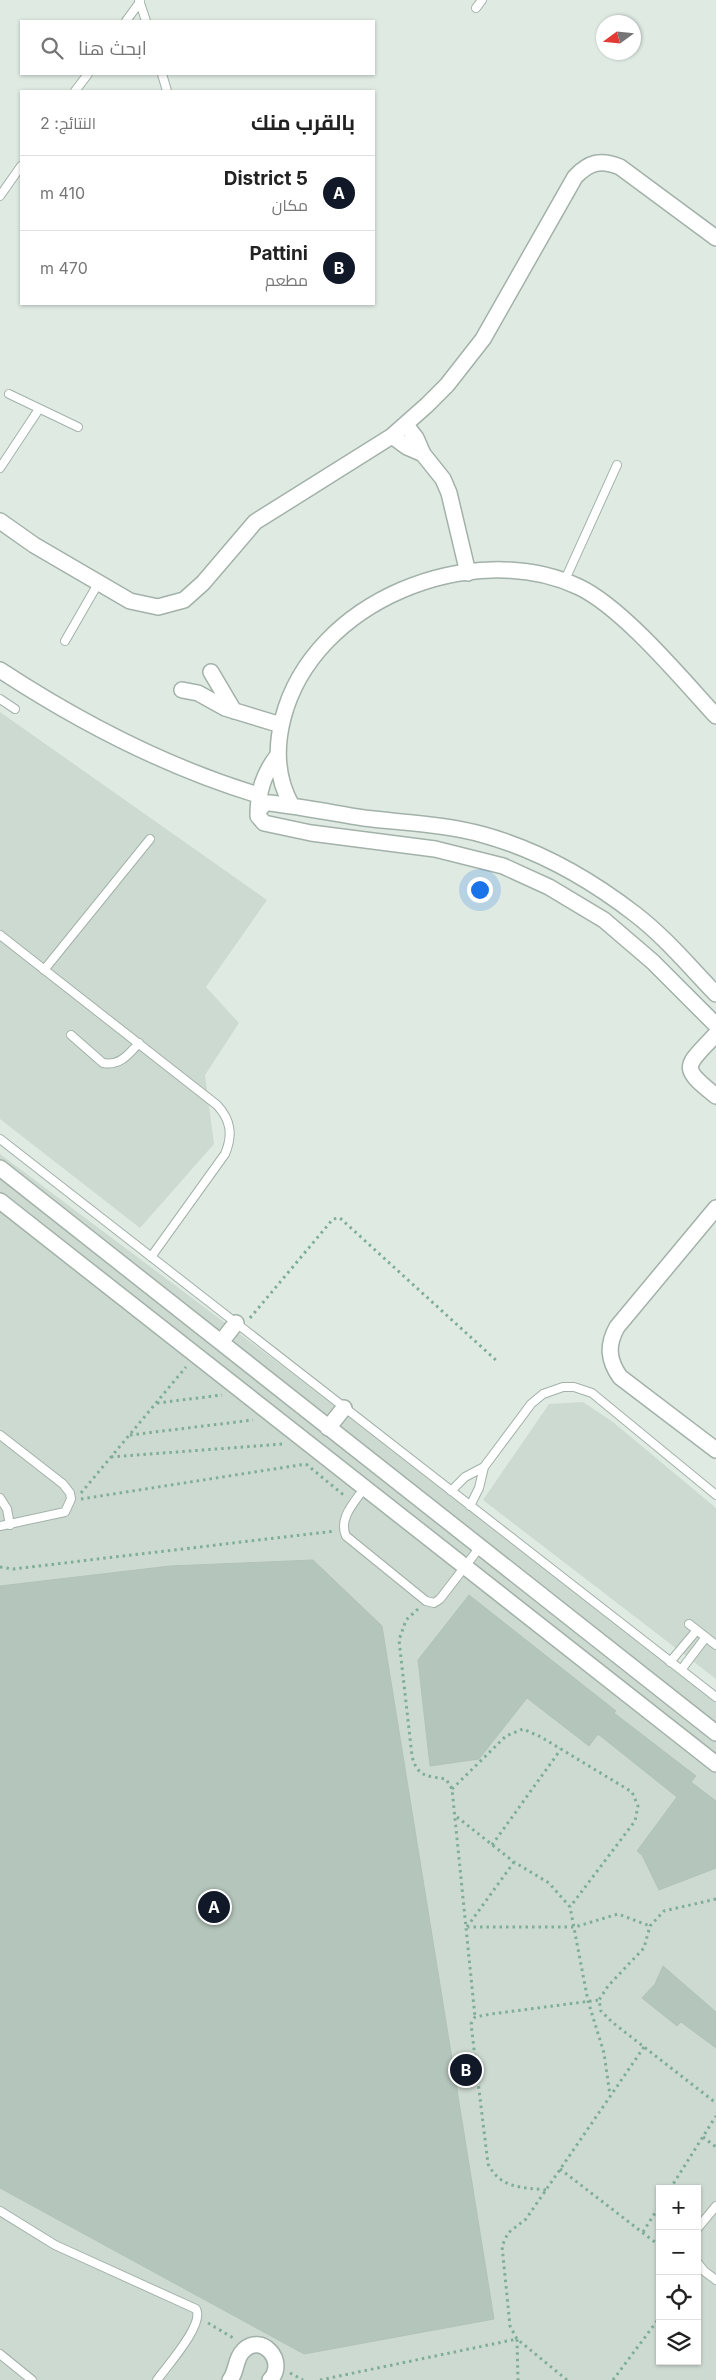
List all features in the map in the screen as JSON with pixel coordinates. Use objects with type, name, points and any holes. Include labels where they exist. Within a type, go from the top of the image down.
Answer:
[{"type":"street","points":[[0,521],[34,545],[130,600],[158,607],[184,600],[203,583],[255,522],[392,436],[447,385],[483,339],[575,176],[584,167],[602,162],[620,167],[716,238]]},
{"type":"street","points":[[406,425],[416,438],[423,454],[438,472],[449,493],[468,573]]},
{"type":"street","points":[[392,436],[407,447],[423,454]]},
{"type":"street","points":[[292,806],[283,787],[278,755],[281,725],[288,702],[301,675],[327,640],[340,628],[377,601],[419,583],[468,573],[516,572],[532,573],[579,587],[604,603],[643,639],[716,716]]},
{"type":"street","points":[[0,670],[50,701],[148,755],[258,803],[451,828],[485,835],[555,864],[612,897],[663,938],[716,994]]},
{"type":"street","points":[[211,672],[234,711]]},
{"type":"street","points":[[182,690],[198,693],[234,711],[281,725]]},
{"type":"street","points":[[278,755],[269,767],[258,803],[260,820],[264,823],[311,833],[435,849],[503,866],[549,887],[604,920],[653,962],[716,1025]]},
{"type":"street","points":[[503,866],[510,844]]},
{"type":"street","points":[[716,1034],[693,1060],[690,1069],[694,1079],[716,1096]]},
{"type":"street","points":[[0,1168],[716,1733]]},
{"type":"street","points":[[0,1201],[716,1764]]},
{"type":"street","points":[[31,1225],[47,1204]]},
{"type":"street","points":[[716,1208],[617,1327],[609,1347],[614,1368],[620,1377],[716,1450]]},
{"type":"street","points":[[221,1342],[239,1325]]},
{"type":"street","points":[[328,1428],[344,1408]]},
{"type":"street","points":[[561,1642],[575,1621]]},
{"type":"street","points":[[230,2380],[234,2374],[239,2356],[248,2347],[261,2345],[272,2352],[277,2364],[270,2380]]},
{"type":"lane","points":[[476,8],[482,0]]},
{"type":"lane","points":[[127,20],[140,1]]},
{"type":"lane","points":[[140,1],[146,20]]},
{"type":"lane","points":[[76,90],[87,75]]},
{"type":"lane","points":[[162,75],[168,90]]},
{"type":"lane","points":[[0,196],[20,167]]},
{"type":"lane","points":[[8,394],[78,427]]},
{"type":"lane","points":[[0,468],[39,409]]},
{"type":"lane","points":[[564,582],[617,465]]},
{"type":"lane","points":[[65,641],[99,582]]},
{"type":"lane","points":[[0,699],[15,709]]},
{"type":"lane","points":[[44,970],[150,839]]},
{"type":"lane","points":[[0,936],[217,1105],[228,1120],[230,1128],[229,1146],[225,1154],[151,1257]]},
{"type":"lane","points":[[71,1035],[103,1062],[108,1064],[123,1060],[139,1043]]},
{"type":"lane","points":[[0,1139],[716,1698]]},
{"type":"lane","points":[[451,1491],[465,1477],[484,1467],[531,1404],[553,1390],[574,1387],[592,1393],[600,1399],[716,1495]]},
{"type":"lane","points":[[0,1435],[63,1484],[70,1493],[71,1499],[68,1508],[60,1515],[0,1526]]},
{"type":"lane","points":[[470,1506],[480,1488],[484,1467]]},
{"type":"lane","points":[[365,1487],[344,1518],[343,1530],[350,1541],[426,1601],[434,1603],[440,1600],[480,1548]]},
{"type":"lane","points":[[0,1498],[7,1509],[10,1525]]},
{"type":"lane","points":[[689,1624],[716,1645]]},
{"type":"lane","points":[[670,1662],[697,1630]]},
{"type":"lane","points":[[681,1670],[706,1637]]},
{"type":"lane","points":[[701,2224],[716,2206]]},
{"type":"lane","points":[[0,2211],[55,2245],[192,2306],[198,2312],[199,2317],[195,2328],[156,2380]]},
{"type":"lane","points":[[701,2267],[716,2280]]},
{"type":"lane","points":[[1,2356],[32,2380]]},
{"type":"path","points":[[239,1325],[333,1219],[340,1218],[498,1362]]},
{"type":"path","points":[[197,1355],[75,1500],[306,1464]]},
{"type":"path","points":[[156,1403],[222,1395]]},
{"type":"path","points":[[129,1436],[253,1420]]},
{"type":"path","points":[[111,1457],[282,1444]]},
{"type":"path","points":[[0,1567],[13,1569],[343,1530]]},
{"type":"path","points":[[426,1601],[406,1620],[399,1640],[412,1756],[415,1768],[424,1775],[446,1779],[452,1789],[476,2017]]},
{"type":"path","points":[[452,1789],[506,1736],[523,1729],[562,1749],[632,1792],[638,1806],[635,1821],[570,1907]]},
{"type":"path","points":[[492,1845],[562,1749]]},
{"type":"path","points":[[456,1816],[514,1862],[549,1883],[570,1907],[588,2001],[604,2053],[610,2096]]},
{"type":"path","points":[[466,1927],[514,1862]]},
{"type":"path","points":[[716,1899],[664,1911],[650,1926],[644,1948],[608,1986],[599,2000],[601,2011],[716,2103]]},
{"type":"path","points":[[466,1927],[575,1927],[618,1914],[650,1926]]},
{"type":"path","points":[[546,2190],[506,2184],[494,2175],[488,2164],[470,2024],[476,2017],[599,2000]]},
{"type":"path","points":[[566,2380],[517,2339],[510,2326],[502,2246],[508,2233],[526,2219],[644,2047]]},
{"type":"path","points":[[672,2185],[716,2116]]},
{"type":"path","points":[[703,2136],[716,2147]]},
{"type":"path","points":[[560,2169],[656,2243]]},
{"type":"path","points":[[643,2232],[656,2211]]},
{"type":"path","points":[[199,2317],[248,2347]]},
{"type":"path","points":[[613,2380],[658,2320]]},
{"type":"path","points":[[320,2380],[517,2339]]},
{"type":"path","points":[[517,2339],[518,2380]]},
{"type":"shaded area","points":[[0,712],[267,900],[206,987],[239,1023],[205,1075],[214,1144],[140,1228],[0,1119]]},
{"type":"shaded area","points":[[0,1154],[716,1691],[716,2380],[0,2380]]},
{"type":"shaded area","points":[[583,1402],[613,1422],[716,1508],[716,1679],[483,1500],[549,1404]]},
{"type":"building","points":[[313,1560],[382,1626],[494,2319],[304,2354],[0,2188],[0,1586],[170,1566]]},
{"type":"building","points":[[469,1595],[616,1711],[614,1713],[696,1776],[691,1782],[716,1801],[716,1868],[659,1890],[642,1855],[637,1851],[677,1797],[598,1734],[589,1746],[527,1698],[479,1759],[430,1766],[418,1660]]},
{"type":"building","points":[[663,1966],[716,2012],[716,2048],[681,2022],[677,2026],[642,1998],[655,1984]]},
{"type":"place","name":"District 5","points":[[214,1907]]},
{"type":"place","name":"Pattini","points":[[466,2070]]}]
